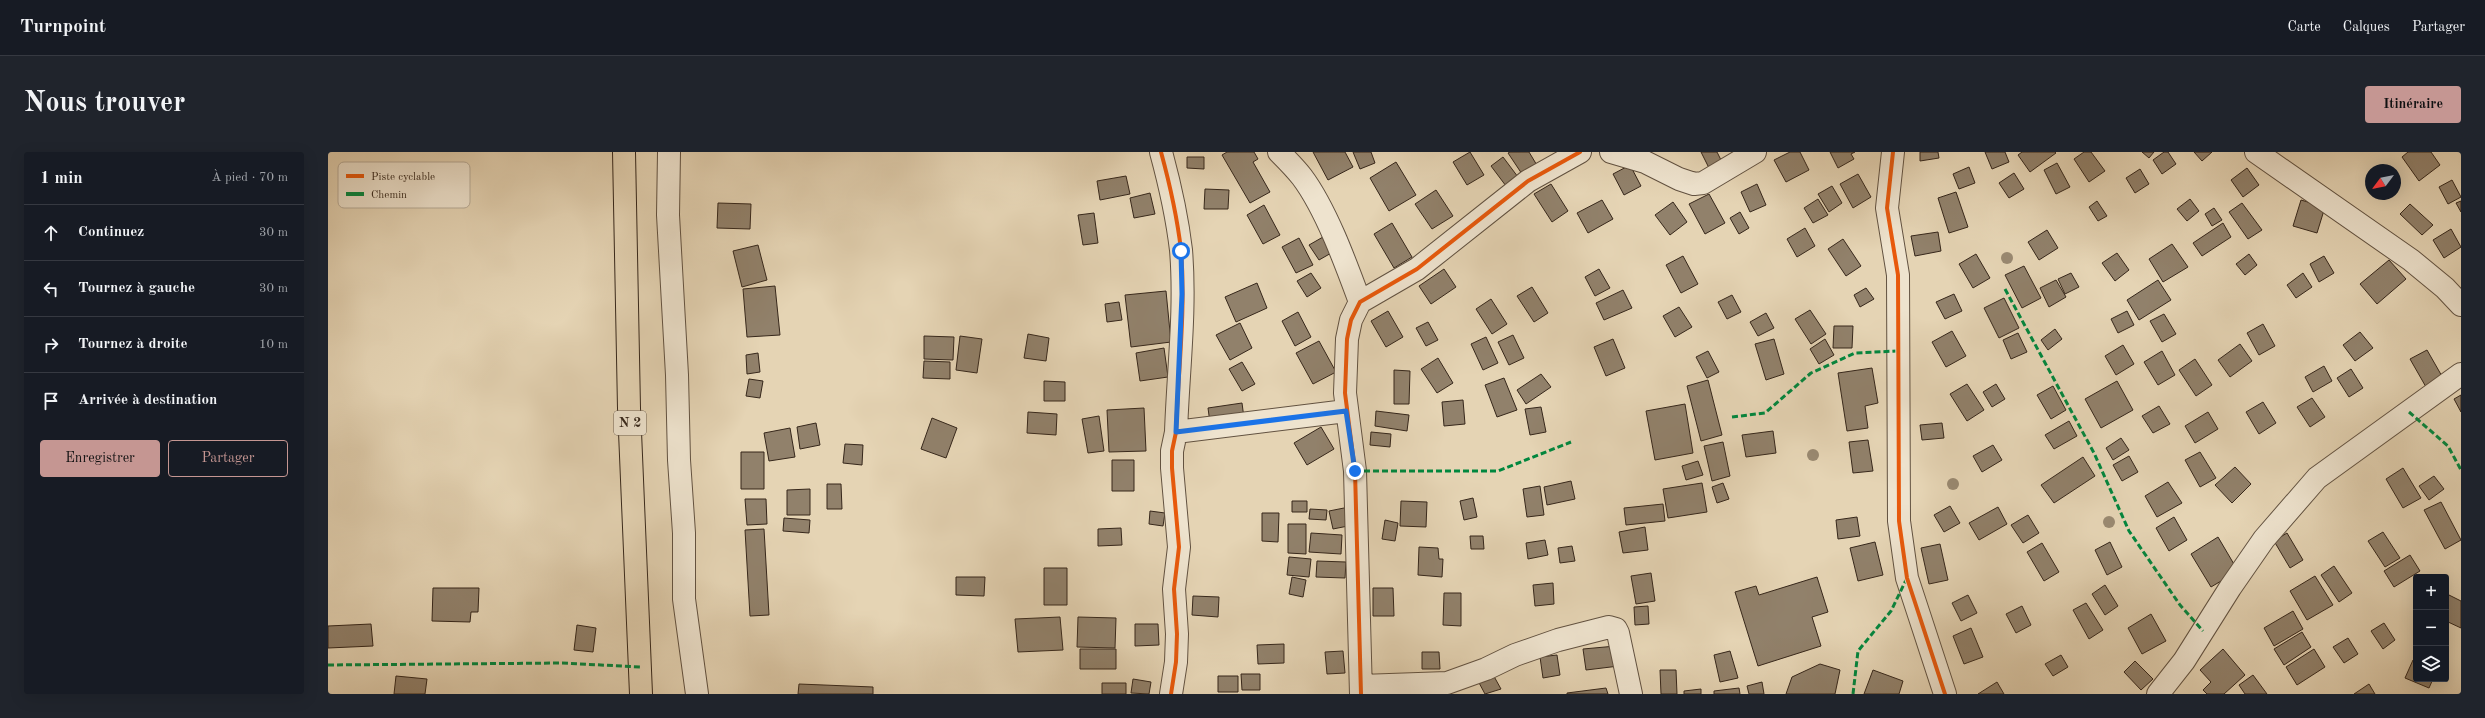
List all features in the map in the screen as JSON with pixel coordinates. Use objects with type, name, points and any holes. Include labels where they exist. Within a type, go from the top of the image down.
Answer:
[{"type":"main road","name":"N 2","points":[[624,152],[629,408],[641,694]]},
{"type":"street","points":[[669,152],[668,214],[677,376],[679,460],[684,533],[684,599],[697,694]]},
{"type":"street","points":[[1161,152],[1171,184],[1181,251],[1182,294],[1176,432],[1172,451],[1172,468],[1179,547],[1174,589],[1177,634],[1176,662],[1170,694]]},
{"type":"street","points":[[1279,152],[1302,178],[1318,206],[1336,242],[1360,302]]},
{"type":"street","points":[[1580,152],[1528,181],[1417,269],[1360,302],[1351,320],[1347,339],[1346,411],[1355,471],[1361,690],[1447,683],[1544,645],[1609,628],[1616,629],[1618,633],[1631,694]]},
{"type":"street","points":[[1610,152],[1645,162],[1694,184],[1703,183],[1755,152]]},
{"type":"street","points":[[1893,152],[1888,208],[1898,275],[1899,521],[1907,578],[1946,694]]},
{"type":"street","points":[[2256,152],[2411,260],[2445,288],[2461,305]]},
{"type":"street","points":[[2158,694],[2184,661],[2230,588],[2264,539],[2317,478],[2461,374]]},
{"type":"street","points":[[1176,432],[1346,411]]},
{"type":"building","points":[[1227,152],[1254,152],[1258,159],[1253,162],[1270,192],[1250,203],[1222,155]]},
{"type":"building","points":[[1313,152],[1345,152],[1353,167],[1328,180]]},
{"type":"building","points":[[1353,152],[1371,152],[1375,163],[1360,169]]},
{"type":"building","points":[[1470,152],[1484,175],[1467,185],[1453,162]]},
{"type":"building","points":[[1529,152],[1538,167],[1524,177],[1508,153]]},
{"type":"building","points":[[1701,152],[1717,152],[1723,164],[1710,170]]},
{"type":"building","points":[[1790,152],[1800,152],[1809,170],[1786,182],[1774,160]]},
{"type":"building","points":[[1830,152],[1855,152],[1851,154],[1854,159],[1838,168]]},
{"type":"building","points":[[1920,152],[1938,152],[1939,158],[1920,161]]},
{"type":"building","points":[[1985,152],[2005,152],[2009,162],[1992,169]]},
{"type":"building","points":[[2022,152],[2056,153],[2030,172],[2018,155]]},
{"type":"building","points":[[2084,152],[2091,152],[2105,171],[2089,182],[2074,159]]},
{"type":"building","points":[[2142,152],[2154,152],[2149,158]]},
{"type":"building","points":[[2164,152],[2168,152],[2176,164],[2162,174],[2153,160]]},
{"type":"building","points":[[2194,152],[2212,152],[2202,161]]},
{"type":"building","points":[[2408,152],[2431,152],[2440,165],[2419,181],[2402,157]]},
{"type":"building","points":[[1187,157],[1204,157],[1204,169],[1187,168]]},
{"type":"building","points":[[1503,157],[1518,177],[1506,186],[1491,166]]},
{"type":"building","points":[[1396,162],[1416,195],[1389,211],[1370,178]]},
{"type":"building","points":[[2057,163],[2070,187],[2056,194],[2044,170]]},
{"type":"building","points":[[1630,165],[1641,186],[1624,195],[1613,174]]},
{"type":"building","points":[[1969,167],[1975,183],[1959,189],[1953,174]]},
{"type":"building","points":[[2247,168],[2259,185],[2243,197],[2231,180]]},
{"type":"building","points":[[2140,169],[2149,184],[2135,193],[2126,178]]},
{"type":"building","points":[[2014,173],[2024,189],[2009,198],[1999,183]]},
{"type":"building","points":[[1858,174],[1871,197],[1853,208],[1840,184]]},
{"type":"building","points":[[1126,176],[1130,194],[1100,200],[1097,181]]},
{"type":"building","points":[[2452,180],[2461,197],[2448,204],[2439,187]]},
{"type":"building","points":[[1551,184],[1568,211],[1552,222],[1534,194]]},
{"type":"building","points":[[1757,184],[1766,205],[1750,212],[1741,192]]},
{"type":"building","points":[[1832,186],[1842,203],[1829,212],[1818,194]]},
{"type":"building","points":[[1205,189],[1229,190],[1228,209],[1204,209]]},
{"type":"building","points":[[1436,190],[1453,216],[1432,229],[1415,204]]},
{"type":"building","points":[[1956,192],[1968,227],[1949,233],[1938,198]]},
{"type":"building","points":[[1150,193],[1155,214],[1134,218],[1130,198]]},
{"type":"building","points":[[1709,194],[1725,223],[1705,234],[1689,204]]},
{"type":"building","points":[[1818,199],[1828,215],[1813,223],[1804,208]]},
{"type":"building","points":[[2190,199],[2199,211],[2187,221],[2177,209]]},
{"type":"building","points":[[1602,200],[1613,219],[1588,233],[1577,213]]},
{"type":"building","points":[[2301,200],[2325,207],[2317,233],[2293,226]]},
{"type":"building","points":[[2097,201],[2107,216],[2098,221],[2089,207]]},
{"type":"building","points":[[2461,201],[2461,212],[2456,203]]},
{"type":"building","points":[[1673,202],[1687,222],[1670,235],[1655,215]]},
{"type":"building","points":[[718,203],[751,204],[750,229],[717,228]]},
{"type":"building","points":[[2242,203],[2262,230],[2248,239],[2229,212]]},
{"type":"building","points":[[2410,204],[2433,225],[2422,235],[2400,214]]},
{"type":"building","points":[[1264,205],[1280,235],[1263,244],[1247,215]]},
{"type":"building","points":[[2214,208],[2222,220],[2212,226],[2205,214]]},
{"type":"building","points":[[1740,212],[1749,228],[1739,234],[1730,218]]},
{"type":"building","points":[[1094,213],[1098,243],[1083,245],[1078,215]]},
{"type":"building","points":[[1392,223],[1412,257],[1394,268],[1374,234]]},
{"type":"building","points":[[2223,223],[2231,237],[2202,256],[2193,243]]},
{"type":"building","points":[[1805,228],[1815,246],[1797,257],[1787,239]]},
{"type":"building","points":[[2451,229],[2461,247],[2444,258],[2433,240]]},
{"type":"building","points":[[2047,230],[2058,248],[2039,260],[2028,242]]},
{"type":"building","points":[[1938,232],[1941,251],[1915,256],[1911,236]]},
{"type":"building","points":[[1323,237],[1333,252],[1319,260],[1309,245]]},
{"type":"building","points":[[1299,238],[1313,265],[1296,273],[1282,247]]},
{"type":"building","points":[[1843,239],[1861,266],[1846,276],[1828,249]]},
{"type":"building","points":[[2172,244],[2188,267],[2163,282],[2149,259]]},
{"type":"building","points":[[758,245],[767,280],[742,287],[733,251]]},
{"type":"building","points":[[2117,253],[2129,270],[2115,281],[2102,263]]},
{"type":"building","points":[[1976,254],[1990,278],[1973,288],[1959,264]]},
{"type":"building","points":[[2249,254],[2257,265],[2245,275],[2236,264]]},
{"type":"building","points":[[1683,256],[1698,284],[1681,293],[1666,265]]},
{"type":"building","points":[[2324,256],[2334,273],[2319,282],[2310,264]]},
{"type":"building","points":[[2389,260],[2406,279],[2377,304],[2360,284]]},
{"type":"building","points":[[2024,266],[2041,298],[2022,308],[2005,275]]},
{"type":"building","points":[[1444,269],[1456,287],[1431,304],[1419,286]]},
{"type":"building","points":[[1599,269],[1610,288],[1595,296],[1585,277]]},
{"type":"building","points":[[1311,273],[1321,288],[1307,297],[1297,281]]},
{"type":"building","points":[[2071,273],[2079,287],[2065,294],[2058,279]]},
{"type":"building","points":[[2303,273],[2312,287],[2296,298],[2287,285]]},
{"type":"building","points":[[2056,280],[2066,297],[2049,307],[2040,288]]},
{"type":"building","points":[[2158,280],[2171,300],[2139,320],[2127,300]]},
{"type":"building","points":[[1257,283],[1267,308],[1236,322],[1225,297]]},
{"type":"building","points":[[775,286],[780,335],[747,337],[743,289]]},
{"type":"building","points":[[1532,287],[1548,313],[1534,322],[1517,296]]},
{"type":"building","points":[[1866,288],[1874,299],[1860,307],[1854,295]]},
{"type":"building","points":[[1623,290],[1632,308],[1604,320],[1596,303]]},
{"type":"building","points":[[1166,291],[1171,342],[1131,347],[1125,295]]},
{"type":"building","points":[[1954,294],[1962,311],[1945,319],[1936,302]]},
{"type":"building","points":[[1732,295],[1741,312],[1727,319],[1718,302]]},
{"type":"building","points":[[2004,298],[2019,328],[1999,338],[1984,308]]},
{"type":"building","points":[[1491,299],[1507,324],[1492,334],[1476,309]]},
{"type":"building","points":[[1119,302],[1122,320],[1107,322],[1105,304]]},
{"type":"building","points":[[1679,307],[1692,327],[1675,337],[1663,316]]},
{"type":"building","points":[[1810,310],[1826,334],[1811,344],[1795,319]]},
{"type":"building","points":[[1388,311],[1403,337],[1386,347],[1371,321]]},
{"type":"building","points":[[2127,311],[2134,325],[2118,333],[2111,319]]},
{"type":"building","points":[[1298,312],[1311,337],[1295,346],[1282,321]]},
{"type":"building","points":[[1766,313],[1774,328],[1758,336],[1750,322]]},
{"type":"building","points":[[2164,314],[2176,334],[2162,342],[2150,321]]},
{"type":"building","points":[[1428,322],[1438,340],[1426,346],[1416,328]]},
{"type":"building","points":[[1240,323],[1252,348],[1230,360],[1216,335]]},
{"type":"building","points":[[2263,324],[2275,346],[2259,355],[2247,333]]},
{"type":"building","points":[[1834,326],[1853,326],[1852,348],[1833,348]]},
{"type":"building","points":[[2055,329],[2062,339],[2048,350],[2041,340]]},
{"type":"building","points":[[1952,331],[1966,356],[1946,367],[1932,342]]},
{"type":"building","points":[[2360,332],[2373,348],[2355,361],[2343,345]]},
{"type":"building","points":[[2018,333],[2027,352],[2011,359],[2003,340]]},
{"type":"building","points":[[1028,334],[1049,338],[1046,361],[1024,358]]},
{"type":"building","points":[[1513,335],[1524,358],[1509,365],[1498,342]]},
{"type":"building","points":[[924,336],[954,337],[953,360],[924,359]]},
{"type":"building","points":[[960,336],[982,339],[977,373],[956,370]]},
{"type":"building","points":[[1486,337],[1498,363],[1483,370],[1471,344]]},
{"type":"building","points":[[1613,339],[1625,368],[1606,376],[1594,347]]},
{"type":"building","points":[[1774,339],[1784,374],[1766,380],[1755,344]]},
{"type":"building","points":[[1825,339],[1834,355],[1819,364],[1810,349]]},
{"type":"building","points":[[1319,341],[1336,372],[1313,384],[1296,353]]},
{"type":"building","points":[[2240,344],[2252,361],[2230,377],[2218,360]]},
{"type":"building","points":[[2123,345],[2134,364],[2116,375],[2105,356]]},
{"type":"building","points":[[1164,348],[1168,377],[1140,381],[1136,353]]},
{"type":"building","points":[[2427,350],[2443,378],[2426,387],[2410,359]]},
{"type":"building","points":[[1708,351],[1719,372],[1707,378],[1696,357]]},
{"type":"building","points":[[2162,351],[2175,375],[2158,385],[2144,362]]},
{"type":"building","points":[[758,353],[760,372],[747,374],[746,355]]},
{"type":"building","points":[[1438,358],[1453,383],[1437,393],[1421,369]]},
{"type":"building","points":[[2195,359],[2212,385],[2196,396],[2179,370]]},
{"type":"building","points":[[924,361],[950,362],[950,379],[923,378]]},
{"type":"building","points":[[1242,362],[1255,384],[1242,391],[1229,369]]},
{"type":"building","points":[[2324,366],[2332,381],[2313,392],[2305,377]]},
{"type":"building","points":[[1872,368],[1878,403],[1865,406],[1868,428],[1847,431],[1838,373]]},
{"type":"building","points":[[2351,369],[2363,388],[2349,397],[2337,378]]},
{"type":"building","points":[[1394,370],[1410,371],[1409,404],[1394,404]]},
{"type":"building","points":[[1541,374],[1551,387],[1526,404],[1517,390]]},
{"type":"building","points":[[1504,378],[1517,410],[1497,417],[1485,385]]},
{"type":"building","points":[[749,379],[763,381],[760,398],[746,396]]},
{"type":"building","points":[[1708,380],[1722,435],[1701,441],[1687,386]]},
{"type":"building","points":[[1044,381],[1065,382],[1065,401],[1044,401]]},
{"type":"building","points":[[2117,381],[2133,410],[2101,428],[2085,399]]},
{"type":"building","points":[[1967,384],[1984,410],[1967,421],[1950,394]]},
{"type":"building","points":[[1996,384],[2005,399],[1992,407],[1983,392]]},
{"type":"building","points":[[2053,386],[2066,410],[2051,419],[2037,395]]},
{"type":"building","points":[[2461,395],[2461,412],[2454,399]]},
{"type":"building","points":[[2312,398],[2325,417],[2310,427],[2297,407]]},
{"type":"building","points":[[1463,400],[1465,424],[1444,426],[1442,402]]},
{"type":"building","points":[[2263,402],[2276,423],[2259,434],[2246,412]]},
{"type":"building","points":[[1242,403],[1244,418],[1210,423],[1208,408]]},
{"type":"building","points":[[1685,404],[1693,453],[1655,460],[1646,411]]},
{"type":"building","points":[[2159,406],[2170,424],[2153,433],[2142,416]]},
{"type":"building","points":[[1541,407],[1546,432],[1530,435],[1525,409]]},
{"type":"building","points":[[1144,408],[1146,451],[1109,452],[1107,410]]},
{"type":"building","points":[[1376,411],[1409,415],[1407,431],[1375,426]]},
{"type":"building","points":[[1028,412],[1057,414],[1056,435],[1027,433]]},
{"type":"building","points":[[2208,412],[2218,429],[2195,443],[2185,426]]},
{"type":"building","points":[[1099,416],[1104,451],[1088,453],[1082,419]]},
{"type":"building","points":[[932,418],[957,428],[946,458],[921,449]]},
{"type":"building","points":[[2069,421],[2077,436],[2054,449],[2045,435]]},
{"type":"building","points":[[816,423],[820,445],[800,449],[797,427]]},
{"type":"building","points":[[1942,423],[1944,438],[1922,440],[1920,425]]},
{"type":"building","points":[[1321,427],[1334,449],[1307,465],[1294,443]]},
{"type":"building","points":[[790,428],[795,457],[769,461],[764,433]]},
{"type":"building","points":[[1773,431],[1776,453],[1746,457],[1742,435]]},
{"type":"building","points":[[1371,432],[1391,434],[1390,447],[1370,445]]},
{"type":"building","points":[[2121,438],[2129,450],[2113,460],[2106,448]]},
{"type":"building","points":[[1868,440],[1873,471],[1853,473],[1849,442]]},
{"type":"building","points":[[1723,442],[1730,476],[1712,481],[1704,446]]},
{"type":"building","points":[[845,444],[863,445],[862,465],[843,463]]},
{"type":"building","points":[[1993,445],[2002,460],[1982,472],[1973,456]]},
{"type":"building","points":[[741,452],[764,452],[764,489],[741,489]]},
{"type":"building","points":[[2200,452],[2216,478],[2200,487],[2185,460]]},
{"type":"building","points":[[2129,456],[2138,472],[2122,481],[2113,465]]},
{"type":"building","points":[[2083,457],[2095,476],[2054,503],[2041,485]]},
{"type":"building","points":[[1112,460],[1134,460],[1134,491],[1112,491]]},
{"type":"building","points":[[1698,461],[1703,475],[1686,480],[1682,466]]},
{"type":"building","points":[[2235,467],[2251,484],[2232,503],[2215,485]]},
{"type":"building","points":[[2403,468],[2421,498],[2403,508],[2386,479]]},
{"type":"building","points":[[2434,476],[2444,489],[2429,500],[2419,486]]},
{"type":"building","points":[[1571,481],[1575,499],[1547,505],[1544,487]]},
{"type":"building","points":[[2168,482],[2182,503],[2157,517],[2145,496]]},
{"type":"building","points":[[1702,483],[1707,512],[1668,518],[1663,489]]},
{"type":"building","points":[[1723,483],[1729,499],[1717,503],[1712,487]]},
{"type":"building","points":[[827,484],[841,484],[842,509],[827,509]]},
{"type":"building","points":[[1540,486],[1544,515],[1527,517],[1523,489]]},
{"type":"building","points":[[810,489],[810,515],[787,515],[787,490]]},
{"type":"building","points":[[1473,498],[1477,517],[1464,520],[1460,501]]},
{"type":"building","points":[[745,499],[766,499],[767,524],[747,525]]},
{"type":"building","points":[[1292,501],[1307,501],[1307,512],[1292,512]]},
{"type":"building","points":[[1401,501],[1427,502],[1426,527],[1400,526]]},
{"type":"building","points":[[2441,502],[2461,540],[2445,549],[2424,510]]},
{"type":"building","points":[[1663,504],[1665,521],[1626,525],[1624,508]]},
{"type":"building","points":[[1950,506],[1960,523],[1944,532],[1934,515]]},
{"type":"building","points":[[1349,507],[1353,525],[1333,529],[1329,511]]},
{"type":"building","points":[[1998,507],[2007,524],[1979,540],[1969,523]]},
{"type":"building","points":[[1310,509],[1327,510],[1326,520],[1309,519]]},
{"type":"building","points":[[1150,511],[1165,513],[1163,526],[1149,524]]},
{"type":"building","points":[[1262,513],[1279,513],[1278,542],[1262,541]]},
{"type":"building","points":[[2028,515],[2039,533],[2023,543],[2011,525]]},
{"type":"building","points":[[1857,517],[1860,536],[1838,539],[1836,520]]},
{"type":"building","points":[[2174,517],[2187,540],[2169,551],[2156,528]]},
{"type":"building","points":[[784,518],[810,520],[809,533],[783,531]]},
{"type":"building","points":[[1385,520],[1398,523],[1395,541],[1382,539]]},
{"type":"building","points":[[1288,524],[1306,524],[1306,554],[1288,553]]},
{"type":"building","points":[[1645,527],[1648,550],[1623,553],[1619,532]]},
{"type":"building","points":[[1121,528],[1122,545],[1098,546],[1098,529]]},
{"type":"building","points":[[764,529],[769,615],[750,616],[745,530]]},
{"type":"building","points":[[2383,532],[2400,558],[2385,567],[2368,541]]},
{"type":"building","points":[[1311,533],[1342,535],[1341,554],[1309,552]]},
{"type":"building","points":[[2287,533],[2303,560],[2290,568],[2274,541]]},
{"type":"building","points":[[1470,536],[1483,536],[1484,549],[1471,549]]},
{"type":"building","points":[[2218,537],[2238,571],[2211,587],[2191,554]]},
{"type":"building","points":[[1545,540],[1548,555],[1528,559],[1526,543]]},
{"type":"building","points":[[1875,542],[1883,575],[1858,581],[1850,548]]},
{"type":"building","points":[[2110,542],[2122,567],[2107,575],[2095,550]]},
{"type":"building","points":[[2042,543],[2059,572],[2044,581],[2027,552]]},
{"type":"building","points":[[1940,544],[1948,580],[1929,584],[1921,548]]},
{"type":"building","points":[[1572,546],[1575,561],[1560,563],[1558,548]]},
{"type":"building","points":[[1419,547],[1438,548],[1439,559],[1443,559],[1442,577],[1418,575]]},
{"type":"building","points":[[2410,555],[2420,571],[2394,587],[2384,571]]},
{"type":"building","points":[[1289,557],[1311,559],[1309,577],[1287,575]]},
{"type":"building","points":[[1317,561],[1346,562],[1345,578],[1316,577]]},
{"type":"building","points":[[2334,566],[2352,593],[2339,602],[2321,575]]},
{"type":"building","points":[[1044,568],[1067,568],[1067,605],[1044,605]]},
{"type":"building","points":[[1651,573],[1655,601],[1636,604],[1631,576]]},
{"type":"building","points":[[2315,576],[2333,605],[2307,620],[2290,591]]},
{"type":"building","points":[[956,577],[985,577],[984,596],[956,595]]},
{"type":"building","points":[[1292,577],[1306,580],[1303,597],[1289,594]]},
{"type":"building","points":[[1817,577],[1828,612],[1812,617],[1821,646],[1758,666],[1735,592],[1756,586],[1759,595]]},
{"type":"building","points":[[1553,583],[1554,604],[1535,606],[1533,585]]},
{"type":"building","points":[[2105,585],[2118,606],[2105,615],[2092,594]]},
{"type":"building","points":[[433,588],[479,588],[478,612],[471,612],[470,622],[432,621]]},
{"type":"building","points":[[1373,588],[1393,588],[1394,616],[1373,616]]},
{"type":"building","points":[[1444,593],[1461,593],[1461,626],[1443,625]]},
{"type":"building","points":[[1968,595],[1977,613],[1961,621],[1952,603]]},
{"type":"building","points":[[2449,595],[2461,601],[2461,628],[2449,622]]},
{"type":"building","points":[[1193,596],[1219,597],[1218,617],[1192,615]]},
{"type":"building","points":[[2086,603],[2103,630],[2089,639],[2073,610]]},
{"type":"building","points":[[1648,606],[1649,624],[1635,625],[1634,607]]},
{"type":"building","points":[[2022,606],[2031,625],[2016,633],[2006,614]]},
{"type":"building","points":[[2293,611],[2303,629],[2274,646],[2264,628]]},
{"type":"building","points":[[2151,614],[2166,641],[2142,654],[2128,628]]},
{"type":"building","points":[[1060,617],[1063,650],[1018,652],[1015,619]]},
{"type":"building","points":[[1078,617],[1116,618],[1115,648],[1077,647]]},
{"type":"building","points":[[2384,623],[2395,640],[2383,649],[2371,631]]},
{"type":"building","points":[[371,624],[373,646],[328,648],[328,626]]},
{"type":"building","points":[[1135,624],[1158,624],[1159,645],[1135,646]]},
{"type":"building","points":[[577,625],[596,628],[593,652],[574,650]]},
{"type":"building","points":[[1971,628],[1983,657],[1964,664],[1953,636]]},
{"type":"building","points":[[2302,632],[2311,647],[2284,665],[2274,649]]},
{"type":"building","points":[[2348,638],[2358,654],[2344,663],[2333,647]]},
{"type":"building","points":[[1284,644],[1284,663],[1258,664],[1257,645]]},
{"type":"building","points":[[1616,646],[1619,666],[1586,670],[1583,649]]},
{"type":"building","points":[[1080,649],[1116,649],[1116,669],[1080,669]]},
{"type":"building","points":[[2223,649],[2245,675],[2224,694],[2207,694],[2203,690],[2211,682],[2200,670]]},
{"type":"building","points":[[2314,649],[2325,667],[2297,685],[2286,667]]},
{"type":"building","points":[[1343,651],[1345,673],[1327,674],[1325,652]]},
{"type":"building","points":[[1730,651],[1738,678],[1720,682],[1714,655]]},
{"type":"building","points":[[1422,652],[1439,652],[1440,669],[1422,669]]},
{"type":"building","points":[[1557,655],[1560,675],[1543,678],[1540,657]]},
{"type":"building","points":[[2061,655],[2068,667],[2053,676],[2045,664]]},
{"type":"building","points":[[2413,660],[2413,681],[2405,678]]},
{"type":"building","points":[[2135,661],[2153,679],[2141,690],[2124,672]]},
{"type":"building","points":[[1820,664],[1840,670],[1835,694],[1786,694],[1792,677]]},
{"type":"building","points":[[1660,670],[1676,670],[1677,694],[1661,694]]},
{"type":"building","points":[[1873,670],[1903,681],[1899,694],[1864,694]]},
{"type":"building","points":[[1491,671],[1501,689],[1485,694],[1477,679]]},
{"type":"building","points":[[1241,674],[1260,674],[1260,690],[1242,690]]},
{"type":"building","points":[[2253,675],[2267,694],[2245,694],[2239,685]]},
{"type":"building","points":[[396,676],[427,679],[425,694],[394,694]]},
{"type":"building","points":[[1218,676],[1238,676],[1238,692],[1218,692]]},
{"type":"building","points":[[1133,679],[1151,682],[1149,694],[1131,693]]},
{"type":"building","points":[[1762,682],[1764,694],[1749,694],[1747,686]]},
{"type":"building","points":[[1997,682],[2004,694],[1978,694]]},
{"type":"building","points":[[2415,682],[2432,682],[2429,688]]},
{"type":"building","points":[[1102,683],[1126,683],[1126,694],[1102,694]]},
{"type":"building","points":[[799,684],[873,687],[873,694],[798,694]]},
{"type":"building","points":[[2369,684],[2375,694],[2354,694]]},
{"type":"building","points":[[1606,688],[1608,694],[1567,694],[1567,693]]},
{"type":"building","points":[[1739,688],[1740,694],[1714,694],[1714,691]]},
{"type":"building","points":[[1701,689],[1701,694],[1684,694],[1684,691]]},
{"type":"marked path","points":[[2005,289],[2094,453],[2129,531],[2180,605],[2203,631]]},
{"type":"marked path","points":[[1732,417],[1765,413],[1811,373],[1855,353],[1897,351]]},
{"type":"marked path","points":[[2409,412],[2448,446],[2461,470]]},
{"type":"marked path","points":[[1355,471],[1498,471],[1571,442]]},
{"type":"marked path","points":[[1853,694],[1858,651],[1891,611],[1907,578]]},
{"type":"marked path","points":[[328,665],[562,663],[640,667]]},
{"type":"cycle path","points":[[1161,152],[1170,189],[1181,250],[1183,295],[1176,432],[1172,451],[1172,468],[1179,547],[1174,589],[1177,634],[1176,662],[1171,694]]},
{"type":"cycle path","points":[[1361,694],[1355,471],[1345,393],[1347,339],[1351,320],[1360,302],[1417,269],[1528,181],[1580,152]]},
{"type":"cycle path","points":[[1893,152],[1887,208],[1898,275],[1899,521],[1907,578],[1945,694]]},
{"type":"route","points":[[1181,251],[1182,294],[1176,432],[1346,411],[1355,471]]}]
